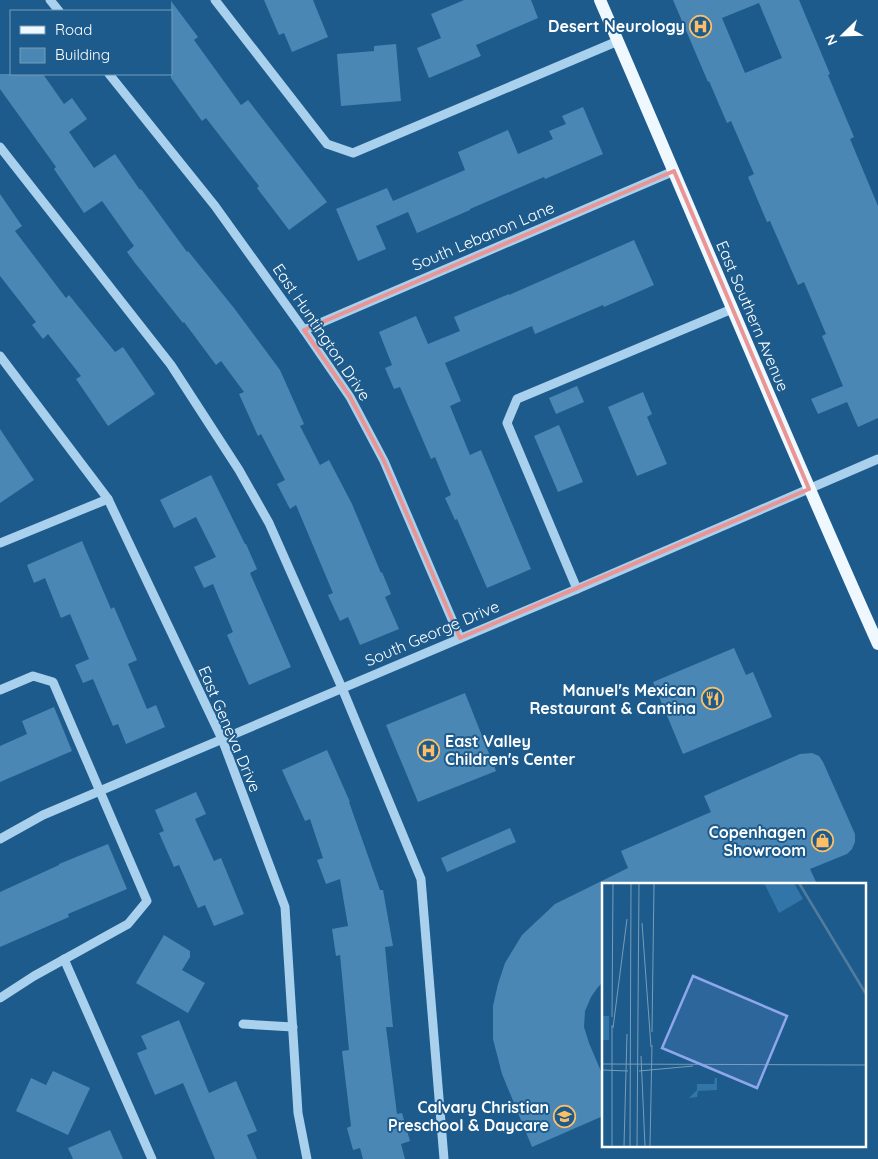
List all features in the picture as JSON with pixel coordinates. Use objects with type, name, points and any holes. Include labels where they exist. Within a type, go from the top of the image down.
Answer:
[{"type":"main road","name":"East Southern Avenue","points":[[600,0],[809,489],[878,644]]},
{"type":"street","points":[[50,0],[58,10]]},
{"type":"street","points":[[215,0],[327,144],[353,153],[618,41]]},
{"type":"street","name":"East Huntington Drive","points":[[110,75],[215,206],[350,397],[384,461],[460,638]]},
{"type":"street","points":[[0,147],[171,365],[234,462],[269,523],[342,688],[421,879],[444,1159]]},
{"type":"street","name":"South Lebanon Lane","points":[[304,330],[674,171]]},
{"type":"street","points":[[576,589],[508,423],[517,399],[732,309]]},
{"type":"street","name":"East Geneva Drive","points":[[0,356],[108,499],[222,739],[285,906],[298,1113],[307,1159]]},
{"type":"street","name":"South George Drive","points":[[0,839],[43,815],[878,459]]},
{"type":"street","points":[[0,543],[108,499]]},
{"type":"street","points":[[0,690],[33,676],[53,682],[147,901],[128,924],[34,976],[0,998]]},
{"type":"street","points":[[64,959],[152,1159]]},
{"type":"street","points":[[243,1024],[293,1027]]},
{"type":"highlighted area","points":[[674,171],[809,489],[460,638],[384,461],[350,397],[304,330]]},
{"type":"building","points":[[264,0],[313,0],[328,37],[292,52],[284,33],[279,35]]},
{"type":"building","points":[[464,0],[531,0],[538,18],[476,45],[481,56],[429,78],[417,48],[441,38],[431,14]]},
{"type":"building","points":[[673,0],[799,0],[830,74],[828,75],[854,137],[850,139],[878,206],[878,418],[858,427],[847,402],[818,414],[811,399],[843,386],[822,336],[826,334],[804,282],[798,285],[770,221],[767,222],[748,177],[754,174],[731,121],[727,123]],"holes":[[[759,3],[782,58],[745,73],[722,18]]]},
{"type":"building","points":[[171,1],[198,37],[194,40],[241,105],[248,100],[327,202],[289,230],[257,188],[259,186],[206,118],[202,121],[171,78]]},
{"type":"building","points":[[396,44],[401,101],[341,106],[337,54],[374,51],[374,46]]},
{"type":"building","points":[[0,74],[44,75],[64,104],[72,98],[87,119],[69,132],[94,168],[115,154],[187,252],[234,308],[280,370],[304,424],[300,426],[320,465],[329,460],[352,504],[391,594],[385,597],[399,629],[360,645],[348,617],[340,621],[328,595],[333,593],[296,505],[290,509],[277,484],[285,480],[261,434],[258,436],[239,394],[244,392],[221,361],[216,365],[184,322],[135,263],[127,252],[134,246],[102,201],[84,213],[54,169],[56,167],[0,89]]},
{"type":"building","points":[[583,107],[603,154],[545,179],[544,177],[417,233],[408,212],[376,226],[386,249],[358,261],[336,209],[387,188],[393,201],[465,170],[458,152],[508,130],[518,154],[553,139],[549,131],[566,124],[562,116]]},
{"type":"building","points":[[0,194],[22,226],[15,231],[66,298],[69,295],[115,352],[123,347],[155,394],[108,426],[76,379],[81,376],[48,334],[43,339],[32,325],[36,322],[0,276]]},
{"type":"building","points":[[634,240],[654,285],[535,334],[532,326],[445,363],[461,401],[450,406],[470,455],[481,450],[531,569],[487,588],[457,519],[455,520],[445,498],[451,495],[435,457],[431,459],[400,387],[394,389],[385,368],[392,365],[379,332],[416,316],[428,344],[460,331],[454,317]]},
{"type":"building","points":[[577,386],[584,402],[556,414],[549,398]]},
{"type":"building","points":[[643,392],[652,414],[647,417],[667,464],[637,476],[608,407]]},
{"type":"building","points":[[559,425],[583,482],[558,492],[534,436]]},
{"type":"building","points":[[0,429],[34,480],[0,503]]},
{"type":"building","points":[[211,475],[257,569],[250,573],[291,667],[249,685],[227,635],[233,632],[213,584],[204,588],[194,567],[216,557],[196,517],[174,528],[160,500]]},
{"type":"building","points":[[82,541],[111,609],[114,607],[137,660],[128,664],[147,709],[156,705],[165,727],[126,744],[118,724],[113,726],[93,679],[83,683],[75,665],[89,659],[70,614],[61,618],[45,578],[34,583],[27,565]]},
{"type":"building","name":"Manuel's Mexican Restaurant & Cantina","points":[[734,648],[746,675],[753,672],[772,717],[683,754],[653,682]]},
{"type":"building","name":"East Valley Children's Center","points":[[465,693],[496,771],[418,802],[386,725]]},
{"type":"building","points":[[54,707],[72,751],[0,782],[0,746],[27,734],[22,721]]},
{"type":"building","points":[[327,750],[350,802],[380,890],[383,890],[393,946],[385,947],[393,1027],[386,1027],[397,1114],[402,1113],[410,1141],[401,1144],[405,1159],[363,1159],[360,1148],[353,1150],[347,1128],[351,1126],[342,1051],[349,1050],[340,955],[336,956],[332,929],[348,926],[340,879],[326,884],[317,860],[323,858],[310,819],[305,821],[282,770]]},
{"type":"building","points":[[812,753],[819,756],[823,762],[855,834],[855,842],[852,849],[847,854],[810,869],[817,883],[602,883],[602,983],[591,997],[585,1011],[584,1027],[602,1074],[602,1116],[532,1147],[502,1074],[493,1039],[493,1006],[498,984],[505,963],[522,935],[555,904],[628,868],[621,851],[711,812],[704,796],[800,754]]},
{"type":"building","points":[[196,792],[206,814],[195,819],[214,861],[221,858],[244,914],[214,926],[205,905],[198,908],[179,865],[174,867],[159,833],[164,831],[155,810]]},
{"type":"building","points":[[510,828],[516,842],[447,872],[441,858]]},
{"type":"building","points":[[108,844],[127,889],[68,914],[69,917],[0,947],[0,892],[59,864]]},
{"type":"building","points":[[164,935],[190,951],[190,957],[182,970],[205,983],[188,1013],[136,983]]},
{"type":"building","points":[[179,1020],[209,1093],[236,1081],[257,1131],[247,1135],[257,1159],[215,1159],[183,1083],[155,1095],[137,1053],[147,1049],[141,1036]]},
{"type":"building","points":[[53,1071],[90,1088],[68,1135],[16,1111],[31,1078],[46,1085]]},
{"type":"building","points":[[110,1130],[123,1159],[73,1159],[68,1148]]},
{"type":"place","name":"Desert Neurology","points":[[701,26]]},
{"type":"place","name":"Manuel's Mexican Restaurant & Cantina","points":[[712,699]]},
{"type":"place","name":"East Valley Children's Center","points":[[429,750]]},
{"type":"place","name":"Copenhagen Showroom","points":[[822,841]]},
{"type":"place","name":"Calvary Christian Preschool & Daycare","points":[[565,1116]]}]
